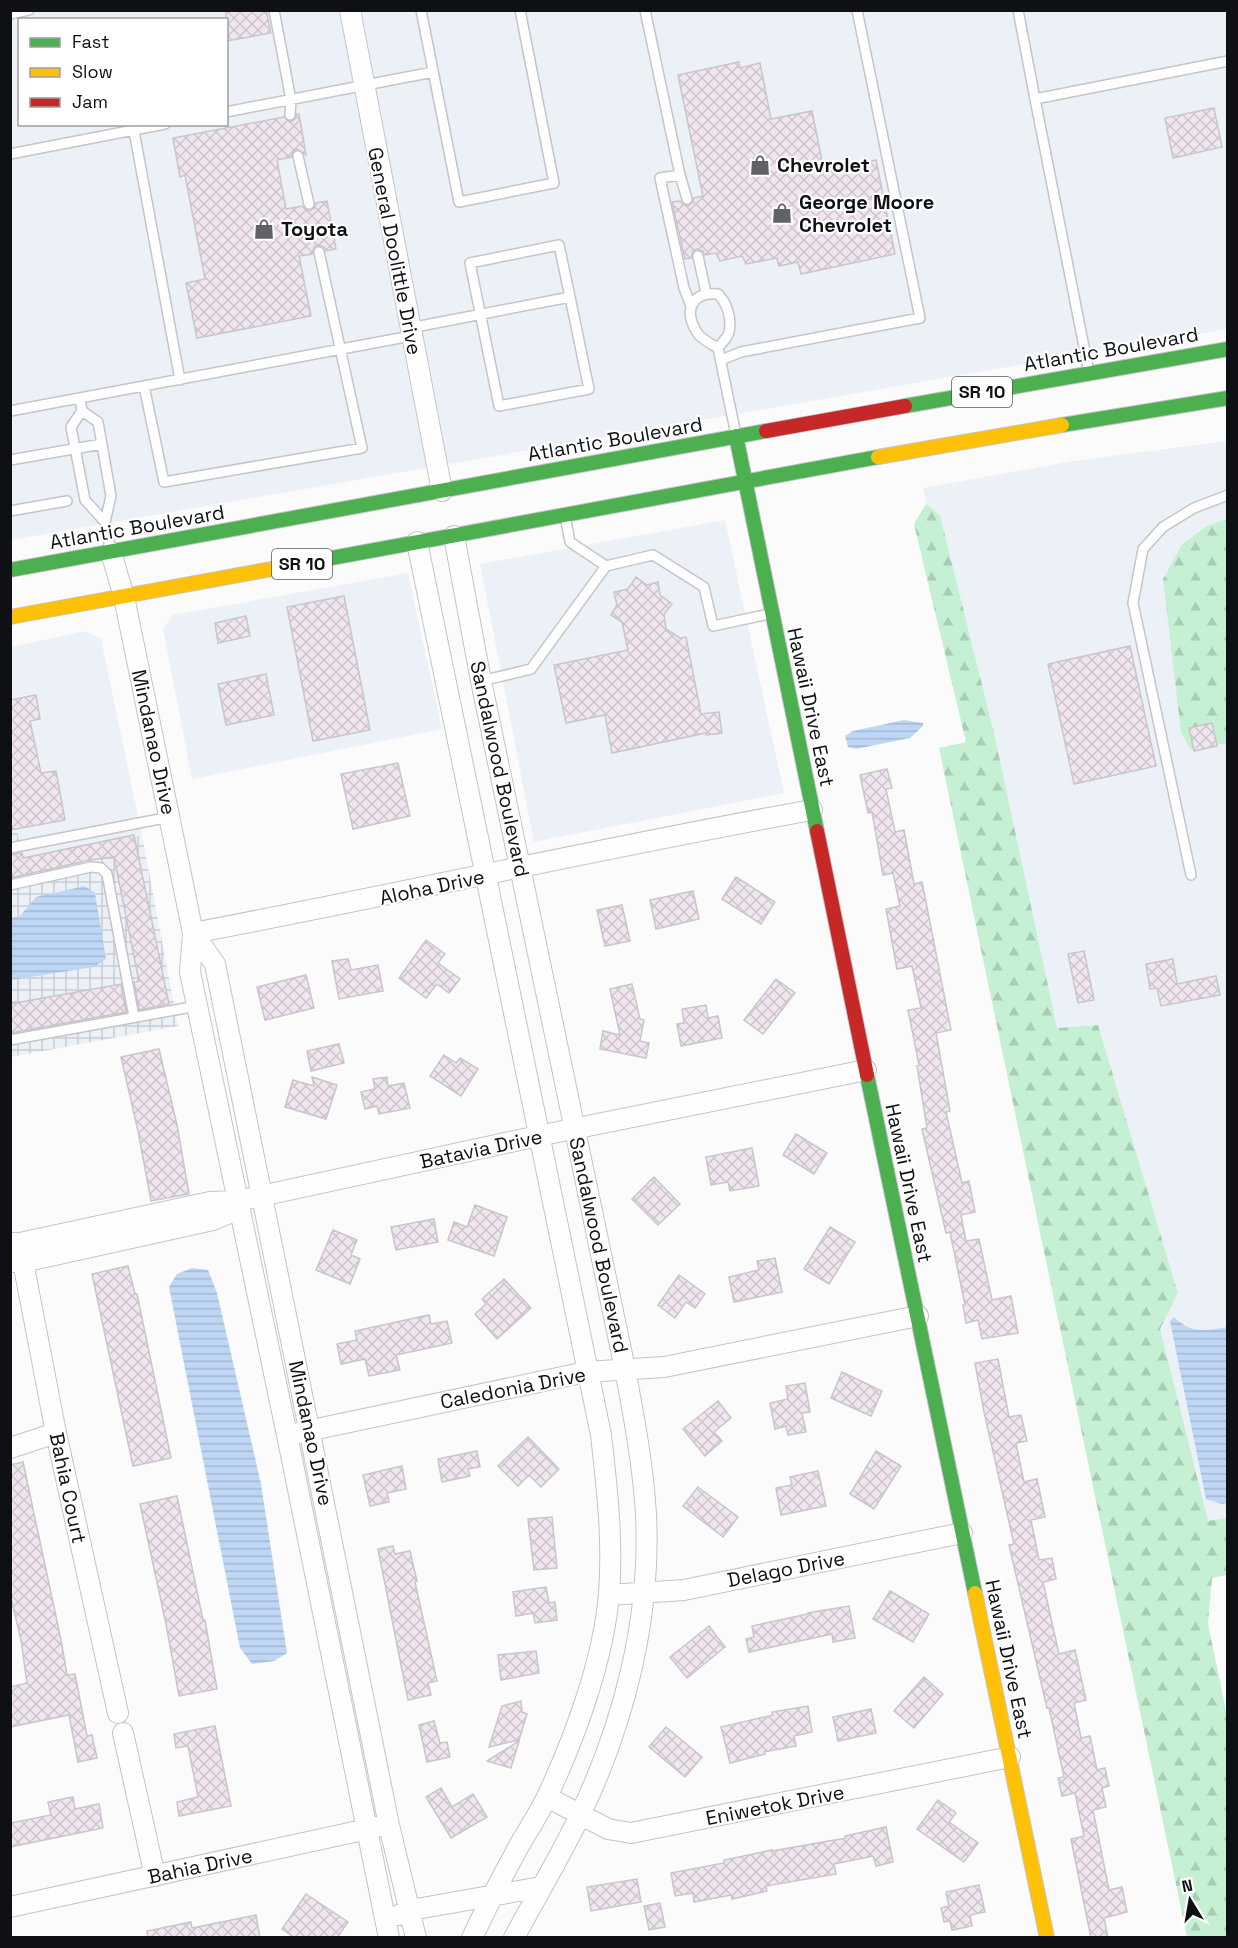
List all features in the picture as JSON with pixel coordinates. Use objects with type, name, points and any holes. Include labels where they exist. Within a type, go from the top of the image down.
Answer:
[{"type":"main road","name":"Atlantic Boulevard","points":[[10,570],[736,436],[1227,349]]},
{"type":"main road","name":"SR 10","points":[[10,617],[989,437],[1227,398]]},
{"type":"main road","name":"Hawaii Drive East","points":[[736,436],[1047,1938]]},
{"type":"street","name":"General Doolittle Drive","points":[[350,10],[442,491]]},
{"type":"street","name":"Sandalwood Boulevard","points":[[454,536],[481,681],[625,1369],[637,1433],[644,1491],[646,1558],[644,1593],[637,1639],[622,1707],[613,1736],[581,1814],[514,1938]]},
{"type":"street","name":"Sandalwood Boulevard","points":[[417,542],[487,876],[586,1372],[601,1435],[610,1535],[609,1595],[598,1657],[585,1704],[547,1797],[492,1896],[472,1938]]},
{"type":"street","name":"Mindanao Drive","points":[[111,552],[124,597],[170,818],[193,933],[190,972],[387,1929]]},
{"type":"street","points":[[449,693],[481,681]]},
{"type":"street","name":"Aloha Drive","points":[[193,933],[813,810]]},
{"type":"street","name":"Mindanao Drive","points":[[193,933],[215,964],[389,1825],[416,1938]]},
{"type":"street","name":"Batavia Drive","points":[[238,1202],[538,1136],[866,1070]]},
{"type":"street","points":[[10,1243],[20,1243],[210,1202],[238,1202]]},
{"type":"street","points":[[17,1262],[213,1220],[227,1214],[238,1202]]},
{"type":"street","name":"Bahia Court","points":[[17,1262],[118,1713]]},
{"type":"street","name":"Caledonia Drive","points":[[287,1435],[586,1372],[664,1366],[918,1316]]},
{"type":"street","points":[[10,1448],[56,1433]]},
{"type":"street","name":"Delago Drive","points":[[609,1595],[684,1590],[962,1533]]},
{"type":"street","points":[[123,1733],[155,1876]]},
{"type":"street","name":"Eniwetok Drive","points":[[547,1797],[608,1828],[631,1833],[1010,1757]]},
{"type":"street","name":"Bahia Drive","points":[[10,1907],[389,1825]]},
{"type":"street","points":[[387,1929],[411,1910],[541,1887]]},
{"type":"lane","points":[[10,14],[29,10]]},
{"type":"lane","points":[[274,10],[291,100],[291,115]]},
{"type":"lane","points":[[421,10],[459,202],[554,183],[520,10]]},
{"type":"lane","points":[[645,10],[687,199]]},
{"type":"lane","points":[[721,360],[741,352],[920,318],[857,10]]},
{"type":"lane","points":[[1018,10],[1090,373]]},
{"type":"lane","points":[[1035,99],[1227,61]]},
{"type":"lane","points":[[228,112],[433,72]]},
{"type":"lane","points":[[10,154],[155,126]]},
{"type":"lane","points":[[134,130],[180,380]]},
{"type":"lane","points":[[298,156],[309,204]]},
{"type":"lane","points":[[680,175],[660,178],[684,288],[691,306],[691,320],[700,337],[718,348],[736,436]]},
{"type":"lane","points":[[559,245],[570,297],[589,389],[498,406],[470,262],[559,245]]},
{"type":"lane","points":[[144,386],[164,482],[362,448],[319,252]]},
{"type":"lane","points":[[698,256],[706,293]]},
{"type":"lane","points":[[691,306],[696,298],[706,293],[718,294],[725,302],[729,311],[729,332],[718,348]]},
{"type":"lane","points":[[10,411],[340,349],[480,314],[570,297]]},
{"type":"lane","points":[[80,398],[82,411],[71,427],[75,449],[86,500],[105,522]]},
{"type":"lane","points":[[82,411],[98,422],[111,496],[105,522],[111,552]]},
{"type":"lane","points":[[10,460],[102,444]]},
{"type":"lane","points":[[1191,875],[1133,603],[1143,549],[1163,527],[1194,508],[1227,495]]},
{"type":"lane","points":[[10,511],[67,501]]},
{"type":"lane","points":[[565,515],[570,542],[606,566]]},
{"type":"lane","points":[[481,681],[531,669],[606,566],[653,555],[704,587],[713,626],[772,614]]},
{"type":"lane","points":[[10,848],[170,818]]},
{"type":"lane","points":[[10,885],[91,867],[101,868],[107,874],[134,1017]]},
{"type":"lane","points":[[10,1040],[197,1006]]},
{"type":"shaded area","points":[[11,11],[1227,11],[1227,329],[11,540]]},
{"type":"shaded area","points":[[1227,441],[1227,519],[1207,526],[1192,750],[1227,743],[1227,1518],[1208,1522],[1159,1329],[1178,1293],[1098,1025],[1057,1029],[995,737],[940,515],[926,504],[923,488],[1074,461]]},
{"type":"shaded area","points":[[725,520],[784,793],[534,842],[480,564]]},
{"type":"shaded area","points":[[408,573],[442,729],[192,779],[163,629],[173,615]]},
{"type":"shaded area","points":[[86,631],[101,639],[142,835],[23,859],[11,796],[10,647]]},
{"type":"shaded area","points":[[10,796],[23,859],[142,835],[178,1026],[11,1057]]},
{"type":"green space","points":[[926,504],[940,515],[995,737],[1057,1028],[1098,1025],[1178,1293],[1160,1329],[1208,1521],[1227,1518],[1227,1575],[1212,1578],[1208,1624],[1228,1720],[1227,1937],[1187,1937],[939,748],[966,742],[914,524]]},
{"type":"green space","points":[[1227,519],[1227,743],[1191,750],[1181,732],[1163,579],[1182,544],[1207,526]]},
{"type":"water","points":[[904,720],[923,723],[923,726],[910,738],[856,749],[848,747],[845,736],[853,731]]},
{"type":"water","points":[[85,886],[95,893],[106,959],[94,967],[11,980],[11,918],[19,917],[36,897]]},
{"type":"water","points":[[192,1268],[208,1270],[217,1293],[261,1484],[287,1653],[274,1661],[252,1664],[240,1648],[169,1287],[177,1274]]},
{"type":"water","points":[[1174,1317],[1192,1329],[1212,1330],[1227,1327],[1227,1503],[1222,1504],[1206,1499],[1170,1321]]},
{"type":"building","points":[[226,10],[266,10],[271,33],[228,41],[228,18],[226,18]]},
{"type":"building","name":"Chevrolet","points":[[739,62],[740,68],[760,63],[771,119],[812,111],[824,171],[876,160],[895,254],[801,274],[798,262],[779,266],[777,258],[746,264],[742,256],[720,261],[716,253],[705,255],[703,251],[697,249],[693,251],[691,258],[685,259],[672,202],[680,201],[688,206],[694,198],[703,196],[678,75]]},
{"type":"building","points":[[1214,108],[1222,147],[1173,158],[1165,118]]},
{"type":"building","name":"Toyota","points":[[299,114],[306,155],[297,149],[291,157],[277,160],[286,209],[302,206],[310,211],[316,203],[327,201],[336,249],[326,251],[324,247],[318,245],[314,247],[312,254],[299,256],[311,316],[197,338],[186,283],[205,279],[185,175],[180,177],[173,138],[284,117],[290,122]]},
{"type":"building","points":[[636,577],[647,585],[658,582],[660,595],[672,604],[664,614],[666,629],[680,638],[686,637],[701,714],[719,712],[722,733],[706,735],[706,733],[612,753],[605,715],[566,723],[554,665],[628,650],[622,622],[611,615],[617,605],[614,592],[628,589]]},
{"type":"building","points":[[344,596],[370,730],[313,741],[287,607]]},
{"type":"building","points":[[246,616],[250,636],[218,643],[215,623]]},
{"type":"building","points":[[1130,646],[1156,766],[1074,784],[1048,664]]},
{"type":"building","points":[[266,674],[274,715],[226,725],[218,684]]},
{"type":"building","points":[[36,695],[40,719],[30,721],[41,773],[56,771],[65,820],[10,830],[10,700]]},
{"type":"building","points":[[1212,723],[1217,746],[1194,751],[1189,728]]},
{"type":"building","points":[[398,763],[410,816],[353,829],[341,774]]},
{"type":"building","points":[[887,769],[892,788],[886,789],[895,832],[904,830],[914,884],[922,882],[951,1030],[936,1033],[950,1111],[946,1112],[962,1183],[969,1181],[975,1212],[961,1215],[966,1241],[979,1239],[992,1300],[1011,1296],[1018,1333],[982,1339],[978,1320],[966,1323],[963,1305],[965,1305],[950,1232],[946,1233],[922,1129],[927,1128],[917,1066],[919,1065],[908,1010],[921,1008],[912,966],[897,969],[886,909],[900,906],[893,873],[883,875],[872,812],[868,813],[860,775]]},
{"type":"building","points":[[134,835],[169,1004],[139,1010],[134,982],[139,981],[114,857],[90,860],[10,878],[10,855],[22,853],[23,858]]},
{"type":"building","points":[[736,877],[775,902],[761,924],[722,899]]},
{"type":"building","points":[[693,891],[699,919],[656,929],[650,900]]},
{"type":"building","points":[[622,905],[630,941],[605,946],[597,910]]},
{"type":"building","points":[[426,940],[445,954],[438,963],[460,979],[449,993],[437,984],[426,998],[399,978]]},
{"type":"building","points":[[1084,951],[1094,1000],[1078,1003],[1068,954]]},
{"type":"building","points":[[348,959],[351,970],[378,965],[383,991],[339,999],[332,961]]},
{"type":"building","points":[[1173,959],[1177,984],[1216,976],[1220,995],[1161,1006],[1157,988],[1150,989],[1146,964]]},
{"type":"building","points":[[306,975],[314,1008],[265,1020],[257,987]]},
{"type":"building","points":[[776,979],[795,993],[763,1034],[744,1020]]},
{"type":"building","points":[[121,984],[126,1012],[10,1033],[10,1004]]},
{"type":"building","points":[[632,984],[640,1019],[644,1020],[640,1041],[649,1043],[646,1058],[600,1049],[603,1031],[620,1035],[610,989]]},
{"type":"building","points":[[706,1005],[708,1018],[718,1016],[722,1038],[681,1046],[677,1024],[684,1023],[682,1009]]},
{"type":"building","points":[[339,1044],[344,1063],[311,1071],[307,1051]]},
{"type":"building","points":[[159,1049],[177,1125],[189,1194],[151,1201],[121,1057]]},
{"type":"building","points":[[444,1055],[456,1063],[460,1058],[478,1069],[461,1096],[430,1076]]},
{"type":"building","points":[[312,1077],[337,1085],[326,1119],[285,1107],[293,1080],[314,1086]]},
{"type":"building","points":[[387,1077],[388,1086],[404,1083],[410,1108],[379,1114],[377,1106],[365,1109],[361,1092],[375,1089],[373,1079]]},
{"type":"building","points":[[796,1134],[827,1153],[814,1174],[783,1155]]},
{"type":"building","points":[[752,1148],[759,1186],[730,1191],[728,1182],[711,1185],[706,1157]]},
{"type":"building","points":[[654,1177],[680,1204],[658,1225],[632,1199]]},
{"type":"building","points":[[475,1205],[507,1217],[494,1256],[448,1240],[454,1222],[467,1227]]},
{"type":"building","points":[[434,1219],[438,1242],[396,1250],[391,1227]]},
{"type":"building","points":[[830,1227],[855,1242],[829,1284],[804,1269]]},
{"type":"building","points":[[333,1230],[357,1240],[351,1255],[360,1259],[350,1284],[316,1270]]},
{"type":"building","points":[[775,1258],[782,1292],[734,1302],[729,1277],[759,1270],[757,1261]]},
{"type":"building","points":[[128,1266],[135,1294],[137,1294],[171,1458],[133,1466],[92,1274]]},
{"type":"building","points":[[679,1275],[705,1294],[695,1308],[686,1302],[675,1318],[658,1305]]},
{"type":"building","points":[[504,1279],[531,1308],[497,1339],[475,1314],[486,1304],[482,1299]]},
{"type":"building","points":[[429,1315],[431,1324],[447,1321],[452,1343],[396,1355],[400,1370],[369,1376],[365,1359],[341,1364],[337,1344],[357,1340],[355,1331]]},
{"type":"building","points":[[998,1359],[1009,1417],[1021,1415],[1027,1441],[1016,1443],[1024,1482],[1037,1479],[1045,1517],[1031,1520],[1039,1560],[1052,1558],[1056,1579],[1043,1582],[1059,1654],[1075,1650],[1086,1700],[1074,1703],[1081,1738],[1090,1736],[1097,1770],[1105,1768],[1109,1786],[1102,1788],[1106,1807],[1093,1810],[1109,1890],[1122,1887],[1127,1912],[1104,1918],[1108,1938],[1091,1938],[1071,1839],[1084,1836],[1075,1793],[1062,1796],[1058,1778],[1064,1777],[1009,1545],[1014,1544],[975,1363]]},
{"type":"building","points":[[842,1372],[882,1391],[871,1416],[831,1398]]},
{"type":"building","points":[[805,1383],[810,1412],[802,1413],[806,1432],[788,1435],[786,1426],[775,1429],[770,1403],[788,1399],[786,1386]]},
{"type":"building","points":[[718,1401],[731,1418],[714,1432],[722,1441],[705,1456],[683,1429]]},
{"type":"building","points":[[528,1437],[559,1469],[541,1487],[529,1475],[518,1486],[498,1466]]},
{"type":"building","points":[[477,1451],[480,1467],[468,1469],[470,1476],[442,1482],[438,1459]]},
{"type":"building","points":[[876,1451],[901,1466],[874,1509],[850,1494]]},
{"type":"building","points":[[23,1462],[67,1675],[75,1674],[87,1736],[92,1735],[97,1758],[78,1762],[69,1715],[10,1727],[10,1687],[27,1683],[21,1640],[10,1594],[10,1465]]},
{"type":"building","points":[[402,1466],[406,1489],[387,1493],[389,1502],[370,1506],[363,1475]]},
{"type":"building","points":[[818,1471],[826,1506],[781,1515],[776,1488],[792,1485],[790,1477]]},
{"type":"building","points":[[698,1487],[738,1517],[723,1537],[683,1506]]},
{"type":"building","points":[[177,1496],[203,1620],[205,1620],[217,1689],[179,1696],[140,1504]]},
{"type":"building","points":[[552,1517],[557,1568],[534,1570],[528,1519]]},
{"type":"building","points":[[393,1546],[395,1554],[410,1551],[437,1681],[428,1683],[431,1695],[408,1700],[378,1549]]},
{"type":"building","points":[[546,1587],[549,1603],[555,1602],[557,1620],[535,1623],[533,1613],[516,1616],[513,1592]]},
{"type":"building","points":[[890,1591],[929,1614],[913,1642],[873,1619]]},
{"type":"building","points":[[849,1606],[855,1638],[833,1642],[832,1634],[749,1652],[746,1639],[754,1637],[752,1626]]},
{"type":"building","points":[[709,1626],[725,1647],[687,1678],[670,1657]]},
{"type":"building","points":[[536,1651],[539,1673],[501,1680],[498,1655]]},
{"type":"building","points":[[924,1677],[943,1694],[914,1728],[894,1711]]},
{"type":"building","points":[[521,1701],[522,1712],[527,1714],[519,1740],[489,1747],[502,1706]]},
{"type":"building","points":[[808,1706],[812,1732],[794,1736],[796,1746],[764,1752],[765,1754],[730,1763],[721,1727],[773,1715],[772,1712]]},
{"type":"building","points":[[871,1709],[876,1733],[838,1741],[833,1717]]},
{"type":"building","points":[[434,1721],[440,1743],[447,1742],[450,1757],[427,1762],[419,1725]]},
{"type":"building","points":[[215,1726],[231,1806],[179,1816],[177,1802],[198,1797],[188,1746],[176,1748],[174,1734]]},
{"type":"building","points":[[666,1727],[702,1757],[685,1777],[649,1747]]},
{"type":"building","points":[[519,1741],[511,1768],[487,1761]]},
{"type":"building","points":[[441,1788],[452,1807],[473,1794],[487,1817],[451,1838],[426,1797]]},
{"type":"building","points":[[73,1797],[75,1809],[99,1804],[103,1828],[10,1847],[10,1823],[51,1815],[48,1802]]},
{"type":"building","points":[[938,1800],[956,1813],[949,1822],[978,1843],[964,1862],[917,1829]]},
{"type":"building","points":[[886,1827],[893,1862],[876,1866],[873,1856],[834,1864],[836,1874],[766,1886],[767,1891],[732,1899],[731,1895],[694,1902],[693,1893],[675,1896],[671,1873],[724,1863],[724,1860],[772,1850],[846,1838],[845,1836]]},
{"type":"building","points":[[637,1879],[641,1902],[591,1911],[587,1887]]},
{"type":"building","points":[[979,1885],[985,1912],[970,1915],[972,1926],[952,1930],[950,1921],[944,1922],[941,1908],[949,1906],[946,1892]]},
{"type":"building","points":[[306,1894],[348,1922],[337,1938],[295,1938],[282,1929]]},
{"type":"building","points":[[660,1903],[665,1927],[649,1930],[644,1906]]},
{"type":"building","points":[[256,1915],[260,1938],[148,1938],[147,1931],[191,1922],[192,1928]]},
{"type":"traffic: fast","points":[[905,406],[1228,349]]},
{"type":"traffic: fast","points":[[1062,425],[1228,398]]},
{"type":"traffic: fast","points":[[10,570],[766,431]]},
{"type":"traffic: fast","points":[[736,436],[817,831]]},
{"type":"traffic: fast","points":[[299,564],[878,457]]},
{"type":"traffic: fast","points":[[867,1075],[975,1593]]},
{"type":"traffic: slow","points":[[878,457],[1062,425]]},
{"type":"traffic: slow","points":[[10,617],[299,564]]},
{"type":"traffic: slow","points":[[975,1593],[1047,1938]]},
{"type":"traffic: jam","points":[[766,431],[905,406]]},
{"type":"traffic: jam","points":[[817,831],[867,1075]]},
{"type":"place","name":"Chevrolet","points":[[760,165]]},
{"type":"place","name":"George Moore Chevrolet","points":[[782,213]]},
{"type":"place","name":"Toyota","points":[[264,229]]}]
